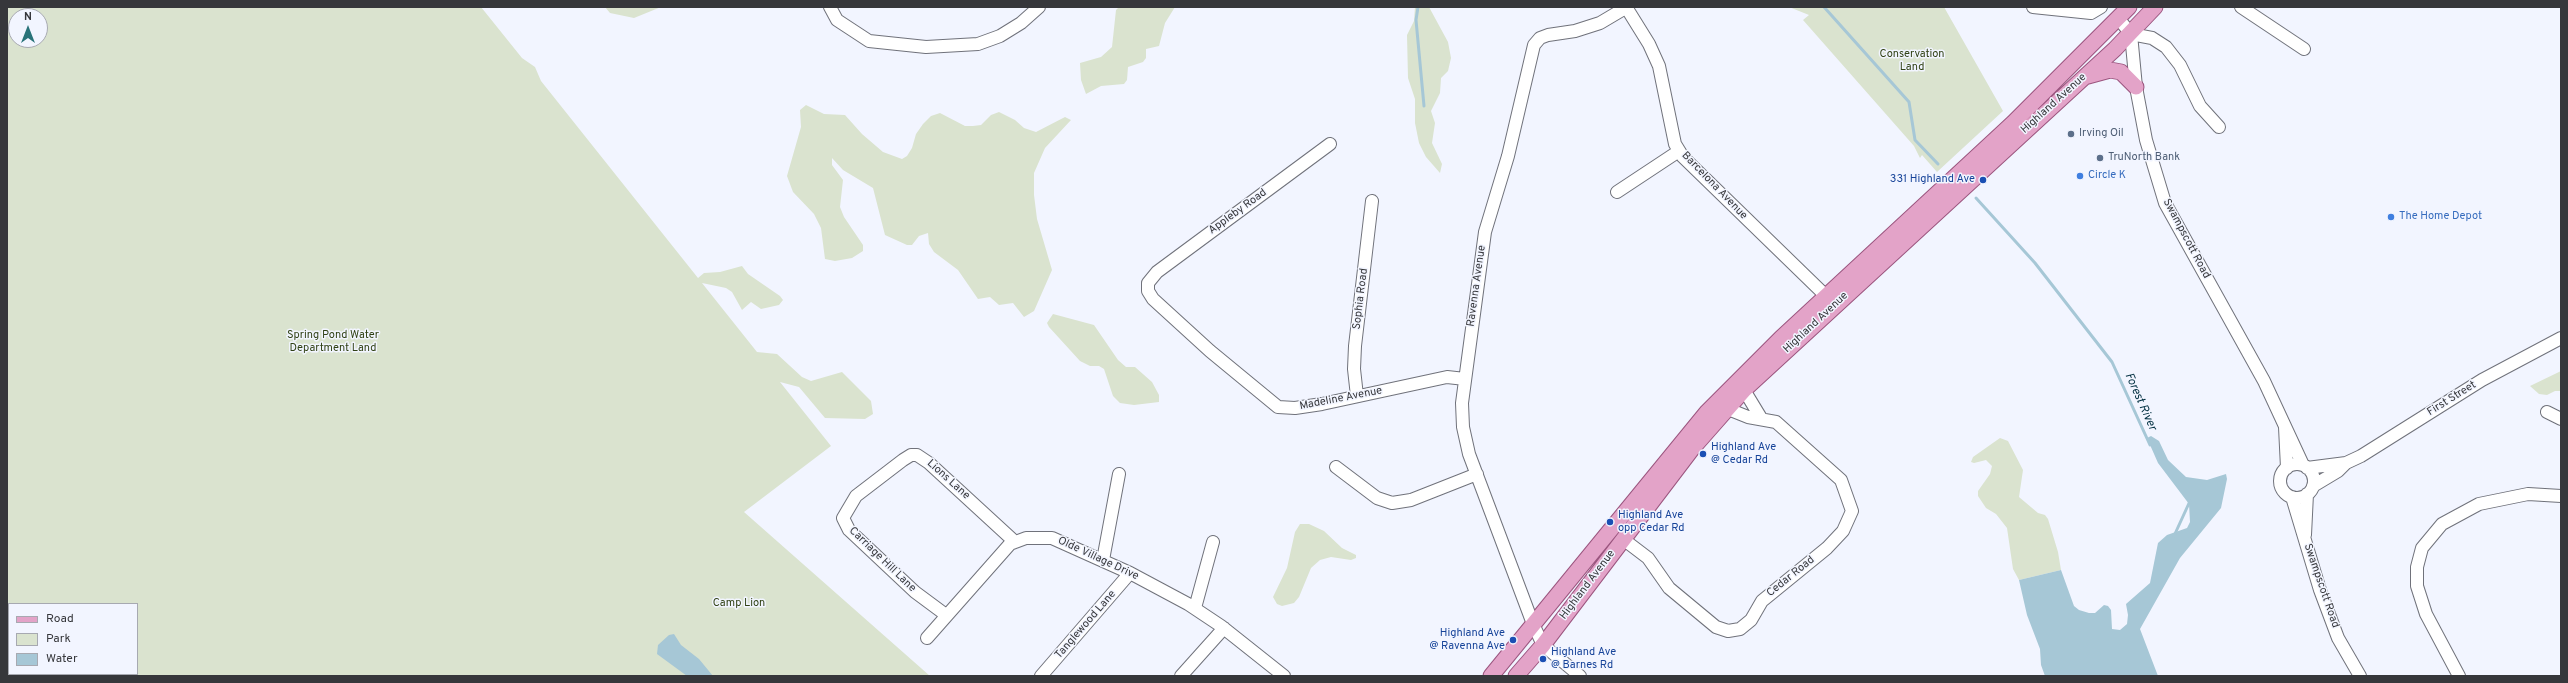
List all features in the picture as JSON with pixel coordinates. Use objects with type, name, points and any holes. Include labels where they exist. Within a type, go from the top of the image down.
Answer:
[{"type":"main road","name":"Highland Avenue","points":[[1491,676],[1707,412],[1826,296],[2013,122],[2129,7]]},
{"type":"main road","name":"Highland Avenue","points":[[1516,676],[1543,645],[1692,449],[1744,390],[2131,34],[2155,7]]},
{"type":"main road","points":[[2082,79],[2098,72],[2110,70],[2121,72],[2136,87]]},
{"type":"street","points":[[830,7],[837,20],[869,41],[926,47],[978,44],[1021,23],[1039,7]]},
{"type":"street","name":"Barcelona Avenue","points":[[1626,7],[1649,44],[1659,66],[1675,144],[1679,151],[1706,181],[1826,296]]},
{"type":"street","name":"Ravenna Avenue","points":[[1543,645],[1477,474],[1463,427],[1465,379],[1485,232],[1508,156],[1534,45],[1540,38],[1585,28],[1626,7]]},
{"type":"street","points":[[2033,7],[2079,9],[2091,13],[2101,7]]},
{"type":"street","points":[[2241,7],[2304,49]]},
{"type":"street","points":[[2118,18],[2131,34],[2152,38],[2166,47],[2180,65],[2200,106],[2219,127]]},
{"type":"street","name":"Swampscott Road","points":[[2131,34],[2136,87],[2152,163],[2166,203],[2264,381],[2305,466]]},
{"type":"street","name":"Appleby Road","points":[[1148,283],[1157,272],[1330,144]]},
{"type":"street","points":[[1617,192],[1679,151]]},
{"type":"street","name":"Sophia Road","points":[[1357,396],[1354,381],[1355,346],[1372,200]]},
{"type":"street","name":"Madeline Avenue","points":[[1148,283],[1148,291],[1160,307],[1274,405],[1286,408],[1295,408],[1447,376],[1465,379]]},
{"type":"street","name":"First Street","points":[[2310,490],[2338,471],[2346,463],[2482,380],[2561,338]]},
{"type":"street","points":[[1744,390],[1761,418]]},
{"type":"street","name":"Cedar Road","points":[[1623,539],[1648,558],[1668,588],[1716,627],[1728,631],[1740,629],[1751,620],[1762,601],[1827,548],[1843,532],[1852,511],[1841,480],[1776,422],[1761,418],[1748,417],[1728,408]]},
{"type":"street","points":[[2547,412],[2561,419]]},
{"type":"street","name":"Swampscott Road","points":[[2285,426],[2287,468]]},
{"type":"street","name":"Lions Lane","points":[[856,496],[903,460],[917,455],[929,463],[1016,542]]},
{"type":"street","name":"First Street","points":[[2305,466],[2346,463]]},
{"type":"street","points":[[2293,464],[2305,466],[2313,475],[2310,490],[2292,497],[2284,492],[2280,483],[2282,473],[2293,464]]},
{"type":"street","points":[[1336,467],[1377,498],[1392,503],[1411,500],[1477,474]]},
{"type":"street","points":[[1103,560],[1120,474]]},
{"type":"street","name":"Swampscott Road","points":[[2304,538],[2310,490]]},
{"type":"street","points":[[2459,676],[2426,614],[2417,586],[2417,567],[2422,548],[2442,524],[2479,504],[2528,494],[2561,496]]},
{"type":"street","name":"Carriage Hill Lane","points":[[856,496],[843,518],[849,530],[915,592],[946,615]]},
{"type":"street","name":"Swampscott Road","points":[[2292,497],[2320,590],[2338,638],[2360,676]]},
{"type":"street","name":"Olde Village Drive","points":[[927,638],[1004,550],[1016,542],[1039,537],[1052,538],[1130,573],[1195,608],[1224,628],[1283,676]]},
{"type":"street","points":[[1195,608],[1213,542]]},
{"type":"street","name":"Tanglewood Lane","points":[[1041,676],[1130,573]]},
{"type":"street","points":[[1181,676],[1224,628]]},
{"type":"street","points":[[1543,645],[1580,676]]},
{"type":"green space","name":"Spring Pond Water Department Land","points":[[7,7],[481,7],[522,58],[535,67],[541,81],[698,278],[704,273],[720,272],[742,266],[748,274],[780,296],[783,300],[779,305],[761,309],[751,302],[742,310],[732,292],[726,288],[702,283],[757,352],[777,354],[802,377],[811,381],[842,372],[871,401],[873,414],[865,419],[825,418],[799,387],[780,382],[831,446],[744,512],[930,676],[7,676]]},
{"type":"green space","points":[[605,7],[661,7],[634,18],[610,13]]},
{"type":"green space","points":[[1119,7],[1175,7],[1165,23],[1159,46],[1146,49],[1146,58],[1143,62],[1128,67],[1127,80],[1124,84],[1101,86],[1086,94],[1081,80],[1080,63],[1101,57],[1112,47],[1116,10]]},
{"type":"green space","points":[[1415,7],[1429,7],[1448,42],[1451,58],[1448,71],[1441,78],[1440,93],[1431,111],[1435,123],[1432,143],[1442,164],[1440,173],[1426,157],[1419,143],[1415,123],[1415,99],[1408,78],[1407,35],[1414,21]]},
{"type":"green space","name":"Conservation Land","points":[[1789,7],[1944,7],[2003,111],[1937,172],[1922,155],[1920,158],[1914,146],[1803,20],[1809,15]]},
{"type":"green space","points":[[806,105],[824,114],[845,115],[862,134],[883,152],[902,159],[907,156],[912,148],[916,134],[923,124],[931,116],[940,113],[965,126],[973,126],[981,125],[991,115],[999,112],[1015,120],[1024,128],[1036,132],[1065,117],[1071,120],[1045,148],[1034,173],[1034,195],[1037,219],[1052,270],[1034,311],[1024,317],[1013,303],[999,305],[990,297],[978,299],[958,270],[934,252],[929,244],[928,233],[919,236],[912,245],[907,245],[885,235],[873,188],[843,170],[832,158],[832,165],[843,180],[840,207],[844,217],[863,245],[863,251],[852,258],[835,261],[825,259],[821,228],[814,214],[793,192],[787,176],[801,127],[800,110]]},
{"type":"green space","points":[[1053,314],[1094,325],[1118,360],[1126,367],[1135,367],[1152,382],[1159,395],[1159,402],[1134,405],[1120,403],[1113,396],[1104,369],[1099,366],[1090,366],[1080,361],[1049,327],[1047,323]]},
{"type":"green space","points":[[2561,371],[2561,391],[2555,391],[2547,395],[2539,394],[2530,386]]},
{"type":"green space","points":[[2000,438],[2008,441],[2023,470],[2019,497],[2038,513],[2045,515],[2048,519],[2058,552],[2061,570],[2019,580],[2013,569],[2007,528],[1996,514],[1986,508],[1978,496],[1978,491],[1990,474],[1992,466],[1986,460],[1974,463],[1971,462],[1973,457]]},
{"type":"green space","points":[[1300,524],[1309,524],[1324,531],[1342,548],[1356,555],[1356,558],[1351,560],[1331,557],[1320,560],[1311,568],[1299,597],[1294,603],[1282,606],[1277,604],[1273,597],[1287,568],[1295,532]]},
{"type":"water","points":[[2151,436],[2159,441],[2168,460],[2186,477],[2207,480],[2226,474],[2227,479],[2221,508],[2180,558],[2140,629],[2158,676],[2045,676],[2041,665],[2040,649],[2027,615],[2019,580],[2061,570],[2074,606],[2079,610],[2095,613],[2104,605],[2108,606],[2111,610],[2112,629],[2120,630],[2127,624],[2128,615],[2126,604],[2150,583],[2158,543],[2167,535],[2187,528],[2190,522],[2189,504],[2158,463],[2147,438]]},
{"type":"water","points":[[674,634],[681,645],[699,659],[713,676],[687,676],[657,654],[658,645],[669,635]]},
{"type":"waterway","points":[[1418,7],[1416,20],[1424,106]]},
{"type":"waterway","name":"Forest River","points":[[1824,7],[1909,102],[1915,140],[1938,164]]},
{"type":"waterway","name":"Forest River","points":[[1976,198],[2035,263],[2112,362],[2150,445]]},
{"type":"waterway","name":"Forest River","points":[[2174,536],[2190,501]]},
{"type":"place","name":"Irving Oil","points":[[2071,134]]},
{"type":"place","name":"TruNorth Bank","points":[[2100,158]]},
{"type":"place","name":"Circle K","points":[[2080,176]]},
{"type":"place","name":"331 Highland Ave","points":[[1983,180]]},
{"type":"place","name":"The Home Depot","points":[[2391,217]]},
{"type":"place","name":"Highland Ave @ Cedar Rd","points":[[1703,454]]},
{"type":"place","name":"Highland Ave opp Cedar Rd","points":[[1610,522]]},
{"type":"place","name":"Highland Ave @ Ravenna Ave","points":[[1513,640]]},
{"type":"place","name":"Highland Ave @ Barnes Rd","points":[[1543,659]]},
{"type":"park label","name":"Camp Lion","points":[[739,604]]}]
